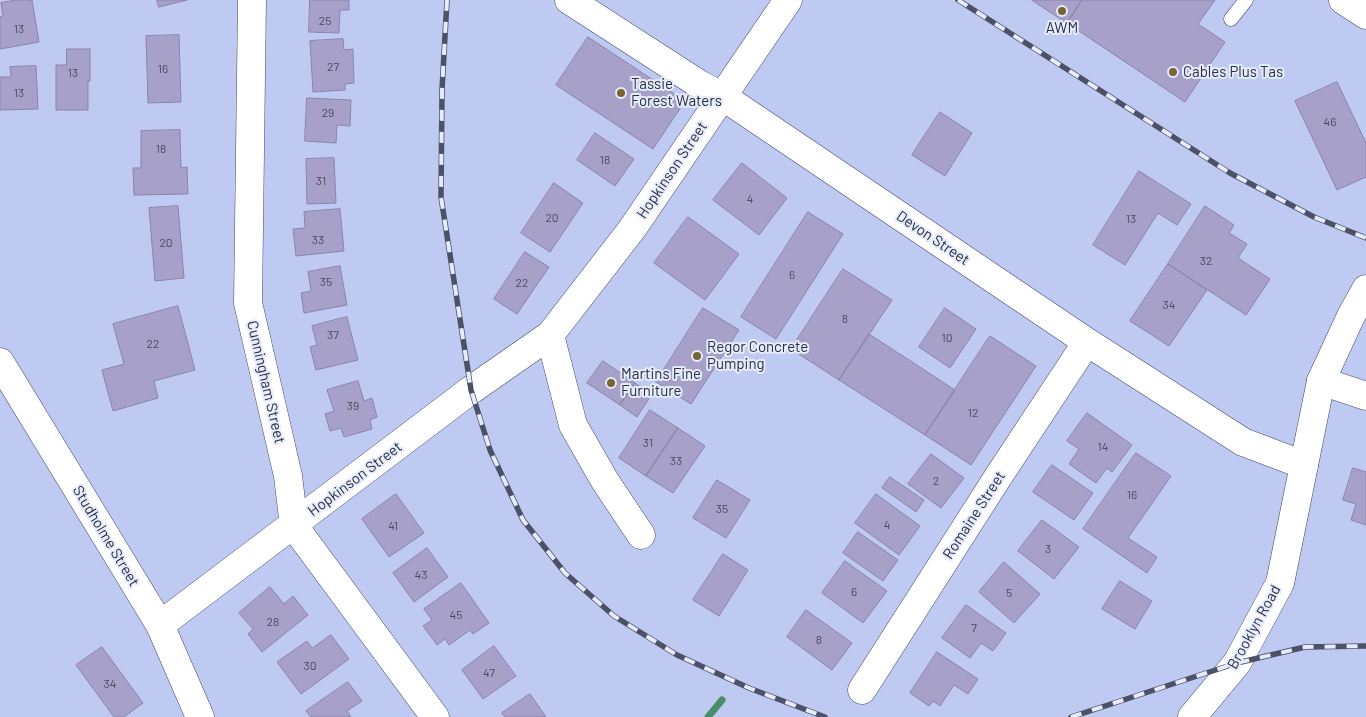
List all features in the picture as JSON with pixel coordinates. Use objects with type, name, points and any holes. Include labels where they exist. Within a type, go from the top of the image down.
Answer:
[{"type":"street","name":"Cunningham Street","points":[[252,0],[248,303],[288,476],[294,526],[434,717]]},
{"type":"street","name":"Hopkinson Street","points":[[160,625],[294,526],[472,390],[550,335],[632,229],[788,0]]},
{"type":"street","points":[[1343,0],[1366,15]]},
{"type":"street","name":"Devon Street","points":[[574,2],[700,84],[722,96],[1087,342],[1243,442],[1304,465]]},
{"type":"street","name":"Brooklyn Road","points":[[1192,717],[1237,662],[1280,583],[1321,381],[1351,316],[1366,289]]},
{"type":"street","points":[[550,335],[573,425],[605,481],[641,535]]},
{"type":"street","name":"Romaine Street","points":[[862,690],[998,476],[1087,342]]},
{"type":"street","name":"Studholme Street","points":[[0,362],[160,625],[200,717]]},
{"type":"street","points":[[1321,381],[1366,396]]},
{"type":"lane","points":[[1231,20],[1246,0]]},
{"type":"building","points":[[16,0],[32,0],[39,42],[0,49],[0,17],[3,16],[1,3]]},
{"type":"building","points":[[157,0],[187,0],[159,7]]},
{"type":"building","points":[[310,0],[349,0],[349,10],[340,10],[339,33],[309,32]]},
{"type":"building","name":"AWM","points":[[1032,0],[1082,0],[1067,23]]},
{"type":"building","name":"Cables Plus Tas","points":[[1082,0],[1215,0],[1198,24],[1225,42],[1185,102],[1067,23]]},
{"type":"building","points":[[179,35],[181,102],[148,103],[146,36]]},
{"type":"building","name":"Tassie Forest Waters","points":[[588,37],[685,101],[653,149],[556,85]]},
{"type":"building","points":[[343,39],[344,50],[353,49],[354,83],[345,84],[345,90],[313,92],[310,41]]},
{"type":"building","points":[[67,49],[90,49],[88,110],[56,110],[56,65],[66,65]]},
{"type":"building","points":[[36,66],[38,109],[0,110],[0,77],[11,77],[10,67]]},
{"type":"building","points":[[1337,82],[1366,143],[1366,177],[1337,190],[1295,101]]},
{"type":"building","points":[[307,98],[351,100],[350,126],[337,125],[336,143],[305,141]]},
{"type":"building","points":[[940,112],[972,133],[945,176],[912,155]]},
{"type":"building","points":[[180,130],[181,168],[187,167],[188,194],[134,195],[133,168],[141,168],[141,131]]},
{"type":"building","points":[[595,133],[634,159],[615,186],[577,160]]},
{"type":"building","points":[[334,158],[336,203],[307,204],[306,159]]},
{"type":"building","points":[[742,163],[787,198],[759,235],[713,200]]},
{"type":"building","points":[[1139,171],[1191,204],[1177,225],[1158,213],[1125,265],[1093,245]]},
{"type":"building","points":[[554,183],[583,203],[550,252],[521,233]]},
{"type":"building","points":[[178,206],[184,278],[155,281],[149,208]]},
{"type":"building","points":[[1205,206],[1234,225],[1229,233],[1247,244],[1238,258],[1270,279],[1246,315],[1168,264]]},
{"type":"building","points":[[340,209],[344,251],[296,256],[293,229],[305,228],[304,212]]},
{"type":"building","points":[[808,212],[843,234],[776,339],[741,317]]},
{"type":"building","points":[[688,217],[739,254],[705,300],[654,263]]},
{"type":"building","points":[[525,252],[549,267],[517,314],[494,299]]},
{"type":"building","points":[[1168,264],[1207,290],[1169,346],[1130,321]]},
{"type":"building","points":[[340,266],[347,305],[304,313],[301,293],[311,291],[308,272]]},
{"type":"building","points":[[843,269],[892,300],[839,380],[791,349]]},
{"type":"building","points":[[178,306],[195,370],[154,381],[158,398],[113,411],[102,370],[124,364],[113,324]]},
{"type":"building","name":"Regor Concrete Pumping","points":[[703,308],[739,330],[691,404],[656,382]]},
{"type":"building","points":[[945,308],[976,329],[950,368],[919,347]]},
{"type":"building","points":[[347,317],[358,360],[316,370],[310,347],[317,345],[312,326]]},
{"type":"building","points":[[869,334],[955,390],[925,435],[839,380]]},
{"type":"building","points":[[990,336],[1036,366],[971,465],[925,435]]},
{"type":"building","name":"Martins Fine Furniture","points":[[603,361],[635,383],[620,405],[587,383]]},
{"type":"building","points":[[358,381],[364,401],[372,398],[377,417],[370,420],[372,429],[344,437],[341,428],[330,431],[325,414],[334,411],[327,390]]},
{"type":"building","points":[[635,383],[652,394],[637,417],[620,405]]},
{"type":"building","points":[[650,410],[678,428],[646,476],[619,458]]},
{"type":"building","points":[[1087,413],[1132,445],[1112,472],[1107,468],[1096,483],[1069,464],[1079,449],[1067,441]]},
{"type":"building","points":[[678,428],[705,446],[673,493],[646,476]]},
{"type":"building","points":[[1136,453],[1171,476],[1128,538],[1157,557],[1147,573],[1083,529]]},
{"type":"building","points":[[931,454],[964,478],[941,508],[908,484]]},
{"type":"building","points":[[1052,465],[1093,493],[1074,520],[1033,492]]},
{"type":"building","points":[[1353,468],[1366,472],[1366,525],[1351,520],[1356,504],[1343,500]]},
{"type":"building","points":[[890,477],[924,500],[916,512],[882,488]]},
{"type":"building","points":[[717,480],[750,500],[726,538],[693,518]]},
{"type":"building","points":[[396,494],[424,533],[389,557],[362,519]]},
{"type":"building","points":[[876,494],[920,526],[899,555],[855,523]]},
{"type":"building","points":[[1042,520],[1079,547],[1054,579],[1018,551]]},
{"type":"building","points":[[858,532],[898,560],[883,581],[843,553]]},
{"type":"building","points":[[427,548],[448,577],[414,602],[393,573]]},
{"type":"building","points":[[723,554],[748,570],[719,616],[693,600]]},
{"type":"building","points":[[845,561],[887,591],[863,623],[822,593]]},
{"type":"building","points":[[1004,562],[1040,594],[1014,623],[979,592]]},
{"type":"building","points":[[1120,581],[1152,601],[1135,629],[1102,609]]},
{"type":"building","points":[[461,583],[489,623],[473,634],[470,630],[449,645],[445,639],[437,645],[423,626],[432,620],[424,609]]},
{"type":"building","points":[[270,587],[284,604],[293,596],[308,615],[262,652],[248,634],[253,629],[239,613]]},
{"type":"building","points":[[966,605],[1006,633],[993,651],[981,643],[970,658],[942,638]]},
{"type":"building","points":[[806,610],[852,643],[832,670],[787,637]]},
{"type":"building","points":[[331,635],[349,659],[301,694],[277,662],[307,641],[312,648]]},
{"type":"building","points":[[494,646],[516,676],[483,699],[462,670]]},
{"type":"building","points":[[102,647],[143,703],[124,717],[114,717],[76,665]]},
{"type":"building","points":[[937,652],[978,679],[968,694],[954,685],[940,706],[933,701],[929,706],[910,693]]},
{"type":"building","points":[[348,682],[362,701],[347,711],[351,717],[311,717],[306,711]]},
{"type":"building","points":[[530,694],[546,717],[505,717],[502,713]]},
{"type":"waterway","points":[[708,717],[722,700]]},
{"type":"railway","points":[[447,0],[442,90],[441,197],[471,390],[490,450],[523,520],[565,573],[614,616],[677,655],[749,688],[825,717]]},
{"type":"railway","points":[[958,0],[1230,173],[1314,217],[1366,238]]},
{"type":"railway","points":[[1071,717],[1237,663],[1305,647],[1366,646]]},
{"type":"place","name":"AWM","points":[[1062,11]]},
{"type":"place","name":"Cables Plus Tas","points":[[1173,72]]},
{"type":"place","name":"Tassie Forest Waters","points":[[621,93]]},
{"type":"place","name":"Regor Concrete Pumping","points":[[697,356]]},
{"type":"place","name":"Martins Fine Furniture","points":[[611,383]]}]
